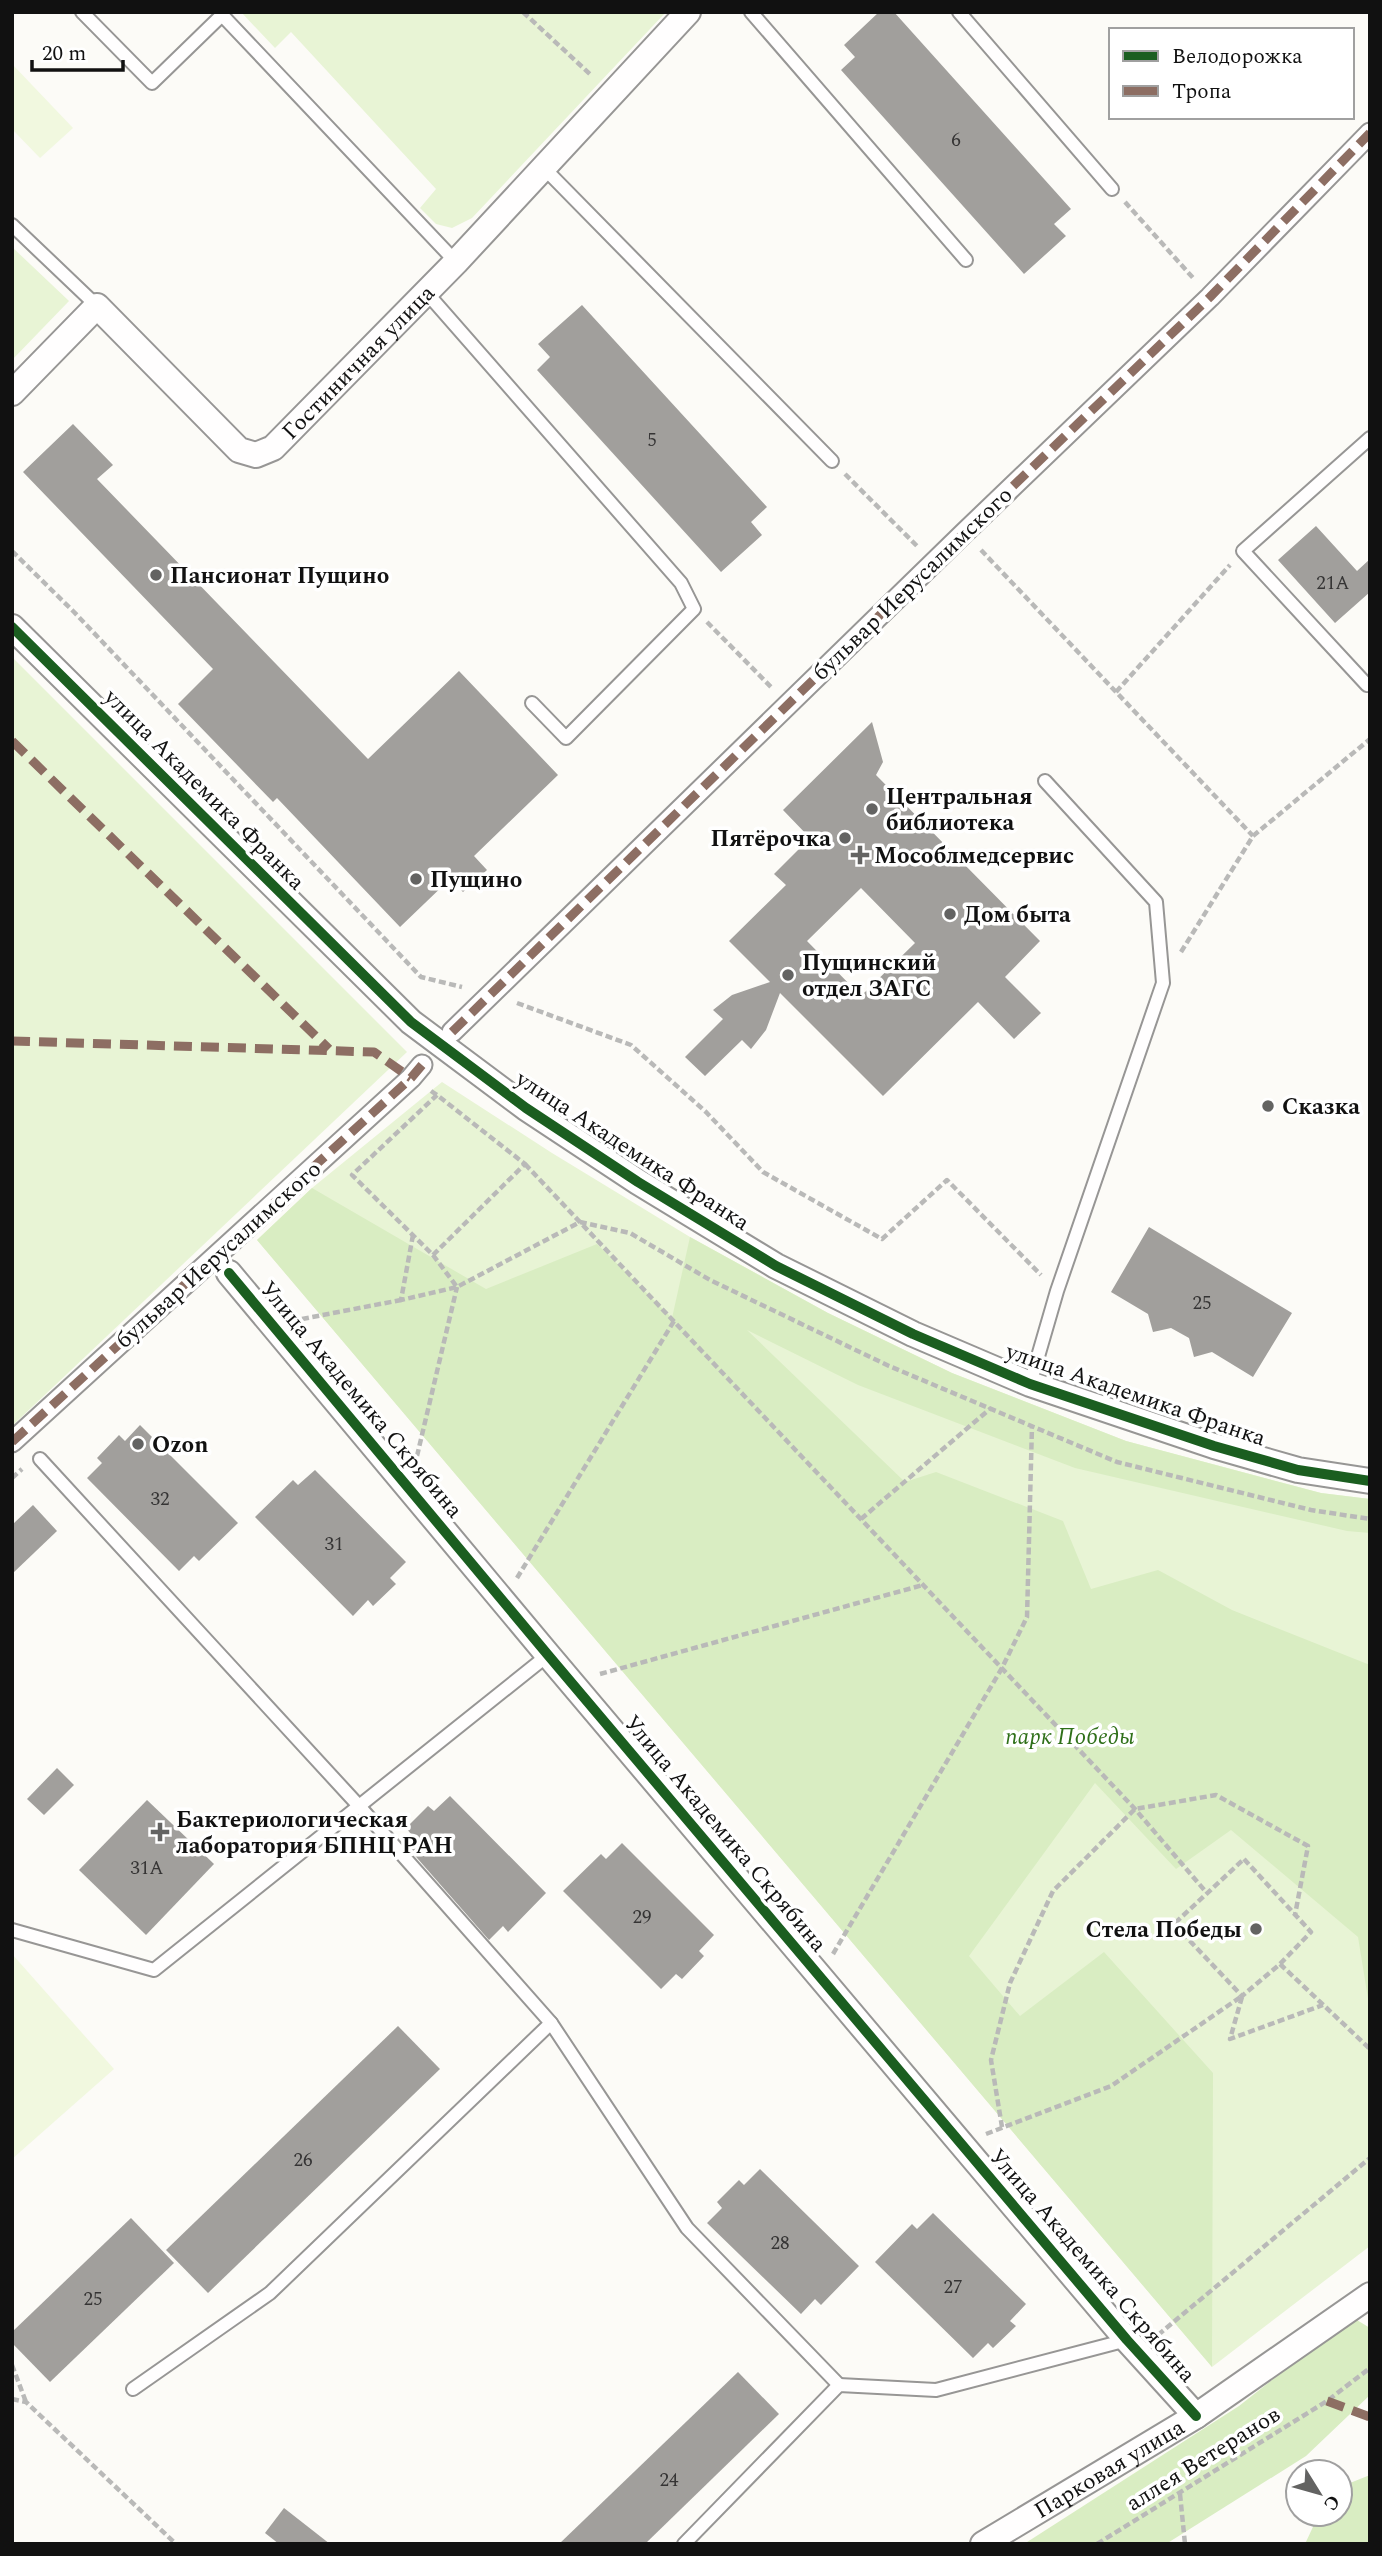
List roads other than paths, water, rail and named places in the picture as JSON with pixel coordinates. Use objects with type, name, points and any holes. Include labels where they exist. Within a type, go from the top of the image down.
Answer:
[{"type":"street","name":"Гостиничная улица","points":[[97,306],[239,450],[256,456],[273,448],[456,262],[688,12]]},
{"type":"street","name":"бульвар Иерусалимского","points":[[452,1032],[933,562],[1210,297],[1370,133]]},
{"type":"street","points":[[12,393],[97,306]]},
{"type":"street","name":"улица Академика Франка","points":[[12,627],[411,1022],[526,1108],[626,1175],[776,1266],[913,1334],[1030,1384],[1298,1470],[1370,1481]]},
{"type":"street","name":"бульвар Иерусалимского","points":[[12,1442],[411,1078],[422,1065]]},
{"type":"street","name":"Улица Академика Скрябина","points":[[229,1273],[1127,2340],[1196,2416]]},
{"type":"street","name":"Парковая улица","points":[[983,2544],[1196,2416],[1370,2295]]},
{"type":"lane","points":[[82,12],[152,83],[222,15],[456,262]]},
{"type":"lane","points":[[751,12],[965,260]]},
{"type":"lane","points":[[959,12],[1112,188]]},
{"type":"lane","points":[[543,167],[832,461]]},
{"type":"lane","points":[[12,225],[97,306]]},
{"type":"lane","points":[[426,292],[681,583],[694,608],[566,738],[532,703]]},
{"type":"lane","points":[[1370,438],[1243,551],[1367,685],[1370,683]]},
{"type":"lane","points":[[1030,1384],[1057,1291],[1163,983],[1156,902],[1045,781]]},
{"type":"lane","points":[[40,1458],[359,1805],[551,2023],[687,2228],[839,2385],[936,2390],[1127,2340]]},
{"type":"lane","points":[[12,1930],[154,1970],[548,1655]]},
{"type":"lane","points":[[133,2389],[270,2293],[551,2023]]},
{"type":"lane","points":[[684,2544],[839,2385]]},
{"type":"place","name":"Пансионат Пущино","points":[[156,575]]},
{"type":"place","name":"Центральная библиотека","points":[[872,809]]},
{"type":"place","name":"Пятёрочка","points":[[845,838]]},
{"type":"place","name":"Мособлмедсервис","points":[[860,855]]},
{"type":"place","name":"Пущино","points":[[416,879]]},
{"type":"place","name":"Дом быта","points":[[950,914]]},
{"type":"place","name":"Пущинский отдел ЗАГС","points":[[788,975]]},
{"type":"place","name":"Сказка","points":[[1268,1106]]},
{"type":"place","name":"Ozon","points":[[138,1444]]},
{"type":"place","name":"Бактериологическая лаборатория БПНЦ РАН","points":[[160,1832]]},
{"type":"place","name":"Стела Победы","points":[[1256,1929]]},
{"type":"park label","name":"парк Победы","points":[[1070,1736]]}]
